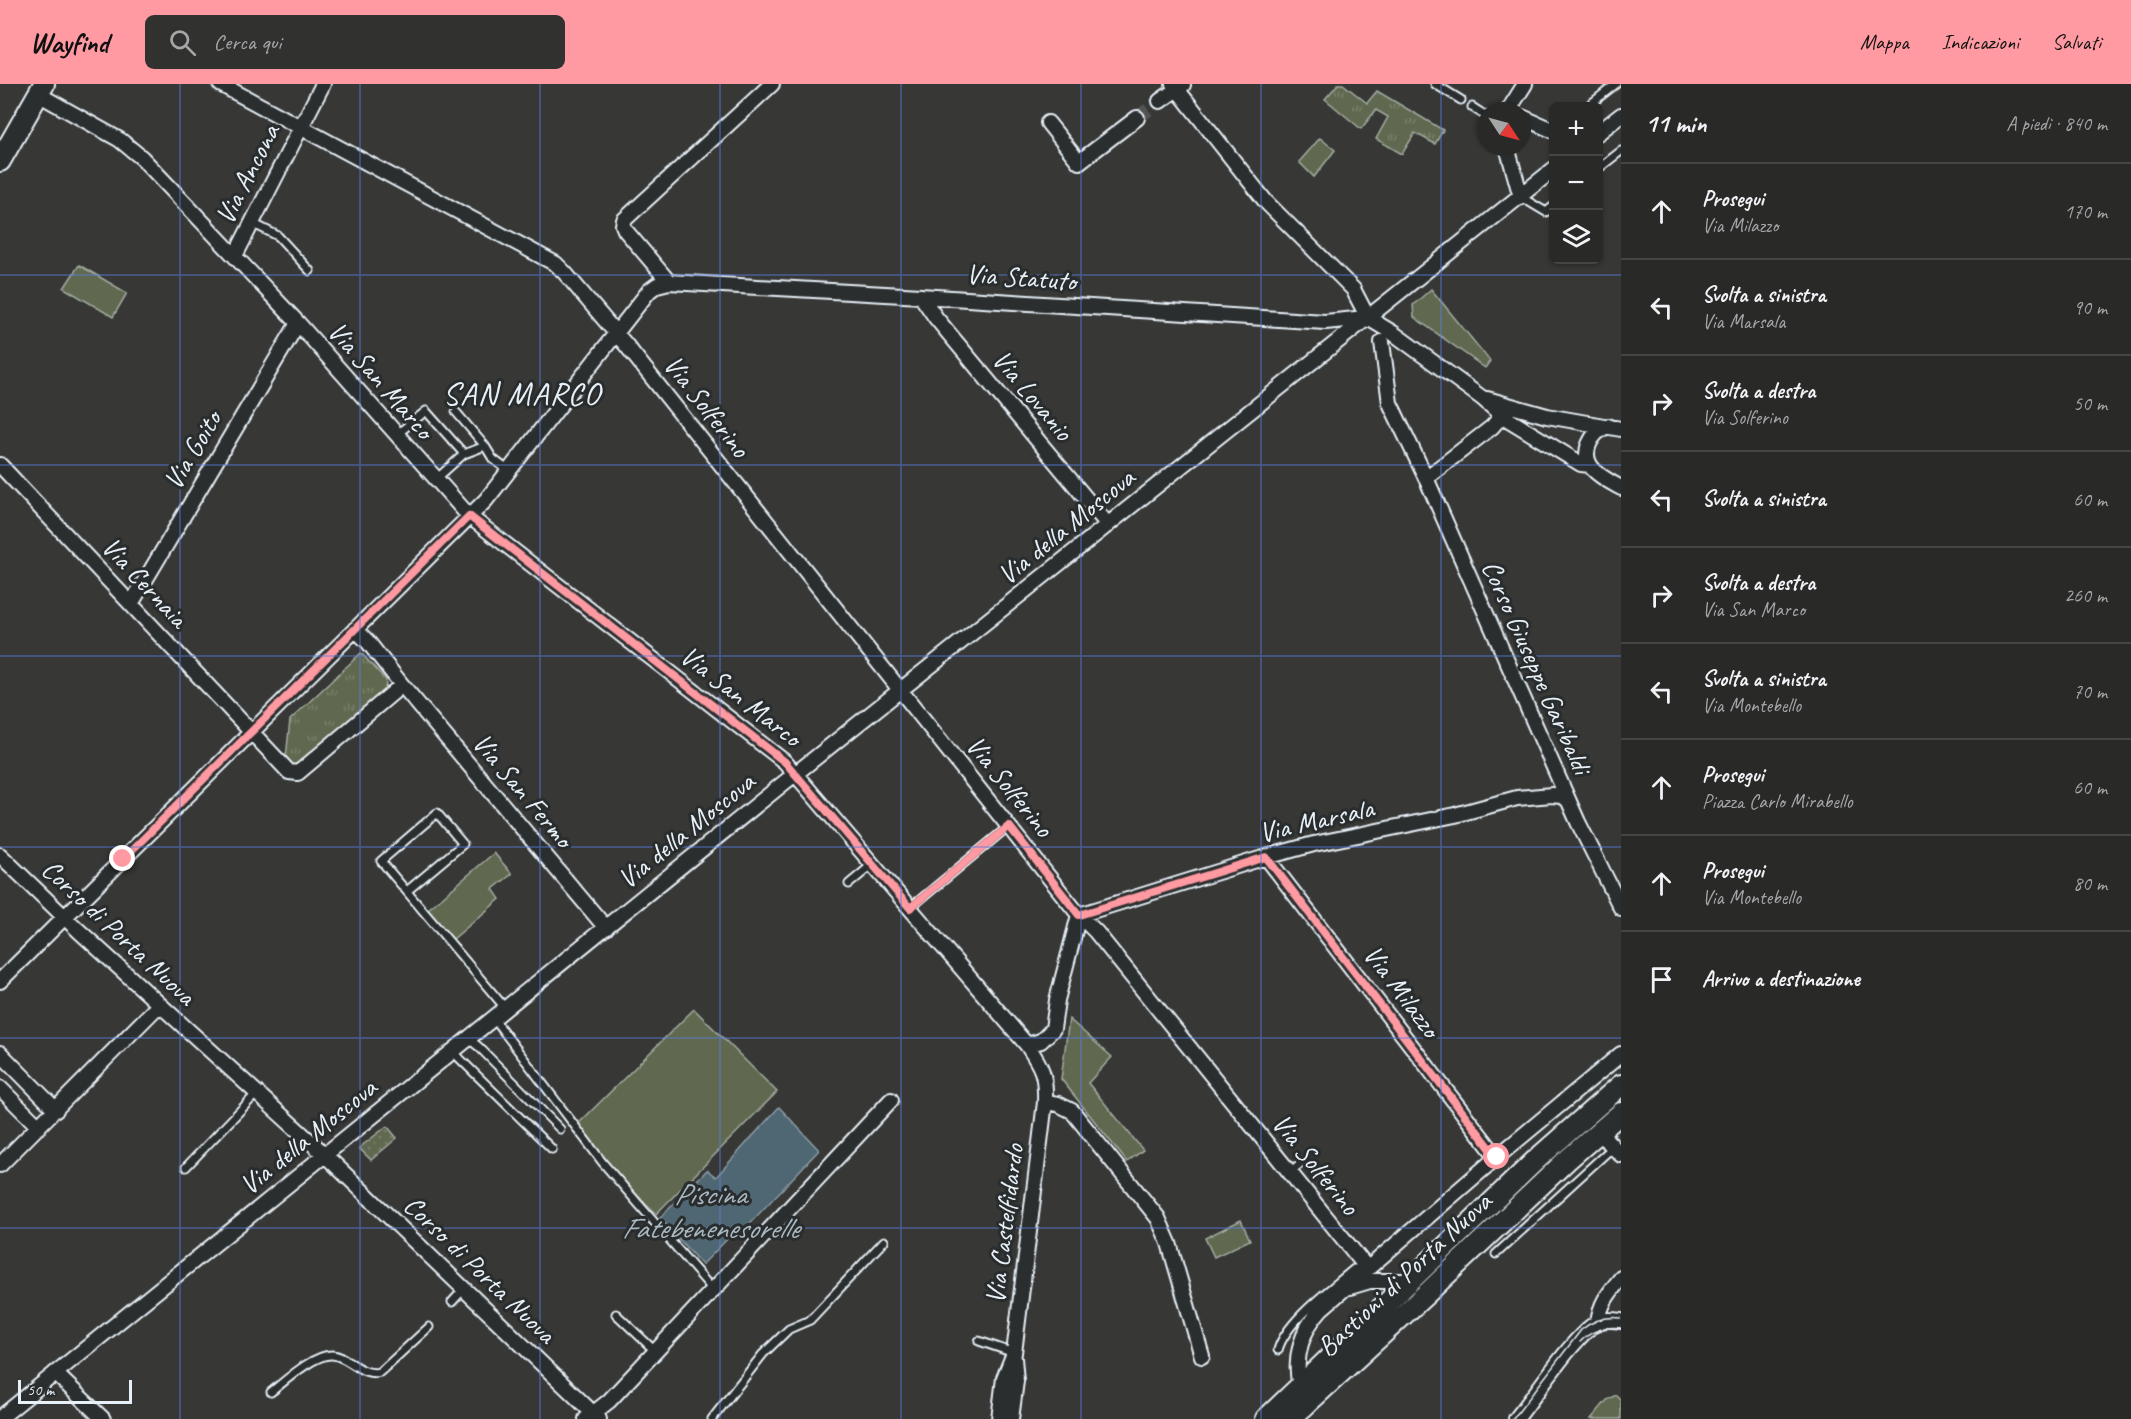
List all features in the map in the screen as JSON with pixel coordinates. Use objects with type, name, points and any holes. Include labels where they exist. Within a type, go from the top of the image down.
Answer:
[{"type":"main road","points":[[0,161],[41,89]]},
{"type":"main road","name":"Bastioni di Porta Nuova","points":[[1290,1419],[1410,1281],[1557,1141],[1621,1085]]},
{"type":"main road","name":"Bastioni di Porta Nuova","points":[[1266,1419],[1304,1403],[1424,1296],[1567,1160],[1621,1113]]},
{"type":"street","points":[[220,84],[300,127]]},
{"type":"street","name":"Via Ancona","points":[[235,256],[323,84]]},
{"type":"street","points":[[0,981],[492,494],[649,291],[657,285],[669,282],[625,230],[624,219],[772,84]]},
{"type":"street","points":[[1514,102],[1525,84]]},
{"type":"street","points":[[1160,101],[1178,86],[1266,202],[1353,289],[1368,318],[1393,333],[1482,398],[1496,409],[1499,416]]},
{"type":"street","name":"Via San Marco","points":[[41,89],[135,151],[298,323],[469,516],[785,762],[1027,1045],[1043,1069],[1046,1084],[1045,1102]]},
{"type":"street","points":[[1603,129],[1621,115]]},
{"type":"street","points":[[1048,123],[1079,162],[1137,118]]},
{"type":"street","points":[[1531,121],[1549,129]]},
{"type":"street","name":"Via Solferino","points":[[300,127],[556,264],[565,273],[1079,915],[1296,1167],[1367,1268]]},
{"type":"street","points":[[1510,156],[1521,197]]},
{"type":"street","name":"Via della Moscova","points":[[0,1418],[796,774],[1549,173]]},
{"type":"street","name":"Via Statuto","points":[[669,282],[1325,322],[1368,318]]},
{"type":"street","name":"Via Lovanio","points":[[921,296],[936,318],[1108,525]]},
{"type":"street","name":"Via Goito","points":[[131,604],[298,323]]},
{"type":"street","name":"Corso Giuseppe Garibaldi","points":[[1382,342],[1390,403],[1426,478],[1567,799],[1621,908]]},
{"type":"street","points":[[1482,398],[1536,414],[1615,428]]},
{"type":"street","points":[[1426,478],[1492,427],[1499,416]]},
{"type":"street","points":[[1499,416],[1506,418],[1581,464],[1590,465]]},
{"type":"street","points":[[1615,428],[1595,434],[1589,444],[1588,454],[1590,465],[1599,474],[1621,488]]},
{"type":"street","name":"Via Cernaia","points":[[0,465],[289,772],[298,772],[402,685]]},
{"type":"street","name":"Via San Fermo","points":[[355,629],[606,928]]},
{"type":"street","name":"Via Marsala","points":[[1079,915],[1314,844],[1455,815],[1517,798],[1552,795],[1567,799]]},
{"type":"street","name":"Corso di Porta Nuova","points":[[0,855],[159,1005],[325,1155],[592,1417]]},
{"type":"street","name":"Via Milazzo","points":[[1266,857],[1497,1157]]},
{"type":"street","points":[[1027,1045],[1041,1041],[1053,1029],[1057,1000],[1079,915]]},
{"type":"street","points":[[0,1165],[159,1005]]},
{"type":"street","points":[[0,1053],[56,1110]]},
{"type":"street","name":"Bastioni di Porta Nuova","points":[[1304,1403],[1298,1359],[1304,1333],[1314,1316],[1497,1157],[1621,1054]]},
{"type":"street","points":[[0,1088],[39,1126]]},
{"type":"street","points":[[592,1417],[891,1100]]},
{"type":"street","points":[[1045,1102],[1058,1104],[1072,1111],[1158,1218],[1169,1244],[1202,1356]]},
{"type":"street","name":"Via Castelfidardo","points":[[1011,1419],[1016,1381],[1014,1353],[1045,1102]]},
{"type":"street","points":[[1599,1132],[1617,1151]]},
{"type":"street","points":[[1598,1323],[1599,1311],[1604,1299],[1621,1278]]},
{"type":"street","name":"Bastioni di Porta Nuova","points":[[1339,1292],[1370,1281],[1410,1281]]},
{"type":"street","points":[[1516,1419],[1577,1339],[1598,1323],[1619,1318]]},
{"type":"street","name":"Via Castelfidardo","points":[[999,1419],[1004,1378],[1014,1353]]},
{"type":"street","points":[[55,1373],[103,1419]]},
{"type":"lane","points":[[1435,84],[1461,100]]},
{"type":"lane","points":[[1593,102],[1616,84]]},
{"type":"lane","points":[[1472,107],[1477,110]]},
{"type":"lane","points":[[1603,166],[1621,151]]},
{"type":"lane","points":[[1521,197],[1546,212],[1549,210]]},
{"type":"lane","points":[[252,223],[278,236],[309,271]]},
{"type":"lane","points":[[396,435],[426,411],[464,454]]},
{"type":"lane","points":[[456,412],[493,459],[509,471]]},
{"type":"lane","points":[[435,480],[464,454],[485,446]]},
{"type":"lane","points":[[407,891],[463,844],[437,813],[381,861],[506,1009]]},
{"type":"lane","points":[[910,908],[1009,826]]},
{"type":"lane","points":[[849,884],[873,864]]},
{"type":"lane","points":[[494,1019],[603,1163],[712,1290]]},
{"type":"lane","points":[[469,1039],[560,1129]]},
{"type":"lane","points":[[453,1052],[552,1149]]},
{"type":"lane","points":[[186,1167],[256,1093]]},
{"type":"lane","points":[[1496,1254],[1617,1151]]},
{"type":"lane","points":[[712,1419],[763,1354],[789,1329],[810,1320],[884,1241]]},
{"type":"lane","points":[[1278,1350],[1281,1338],[1290,1327],[1354,1269],[1367,1268]]},
{"type":"lane","points":[[452,1302],[464,1289]]},
{"type":"lane","points":[[616,1314],[655,1352]]},
{"type":"lane","points":[[271,1392],[311,1361],[325,1356],[334,1355],[363,1371],[380,1372],[429,1327]]},
{"type":"lane","points":[[980,1341],[1014,1353]]},
{"type":"green space","points":[[1338,84],[1343,84],[1367,103],[1377,91],[1443,130],[1435,144],[1415,133],[1402,154],[1376,139],[1388,117],[1376,110],[1361,129],[1325,99]]},
{"type":"green space","points":[[1320,138],[1335,150],[1314,177],[1299,162]]},
{"type":"green space","points":[[79,265],[127,293],[113,317],[64,288]]},
{"type":"green space","points":[[1431,289],[1490,361],[1485,368],[1414,317],[1413,305]]},
{"type":"green space","points":[[361,653],[386,680],[385,693],[295,768],[286,758],[290,720]]},
{"type":"green space","points":[[494,853],[512,874],[493,889],[500,899],[452,940],[427,910]]},
{"type":"green space","points":[[694,1009],[777,1092],[656,1214],[572,1130]]},
{"type":"green space","points":[[1069,1019],[1112,1057],[1088,1083],[1143,1150],[1127,1162],[1061,1079]]},
{"type":"green space","points":[[387,1126],[397,1138],[371,1160],[359,1148]]},
{"type":"green space","points":[[1241,1220],[1250,1240],[1214,1257],[1205,1238]]},
{"type":"green space","points":[[1616,1395],[1621,1400],[1621,1419],[1591,1419],[1607,1400]]},
{"type":"water","name":"Piscina Fatebenenesorelle","points":[[779,1107],[819,1150],[739,1235],[735,1231],[702,1265],[660,1218],[707,1170],[716,1177]]},
{"type":"tunnel","points":[[1137,118],[1160,101]]},
{"type":"tram line","points":[[1513,1419],[1581,1330],[1600,1320],[1621,1318]]},
{"type":"tram line","points":[[1580,1342],[1589,1334],[1599,1330],[1621,1328]]},
{"type":"district","name":"SAN MARCO","points":[[522,393]]},
{"type":"route","points":[[123,859],[469,516],[785,762],[910,908],[1009,826],[1079,915],[1266,857],[1497,1157]]}]
